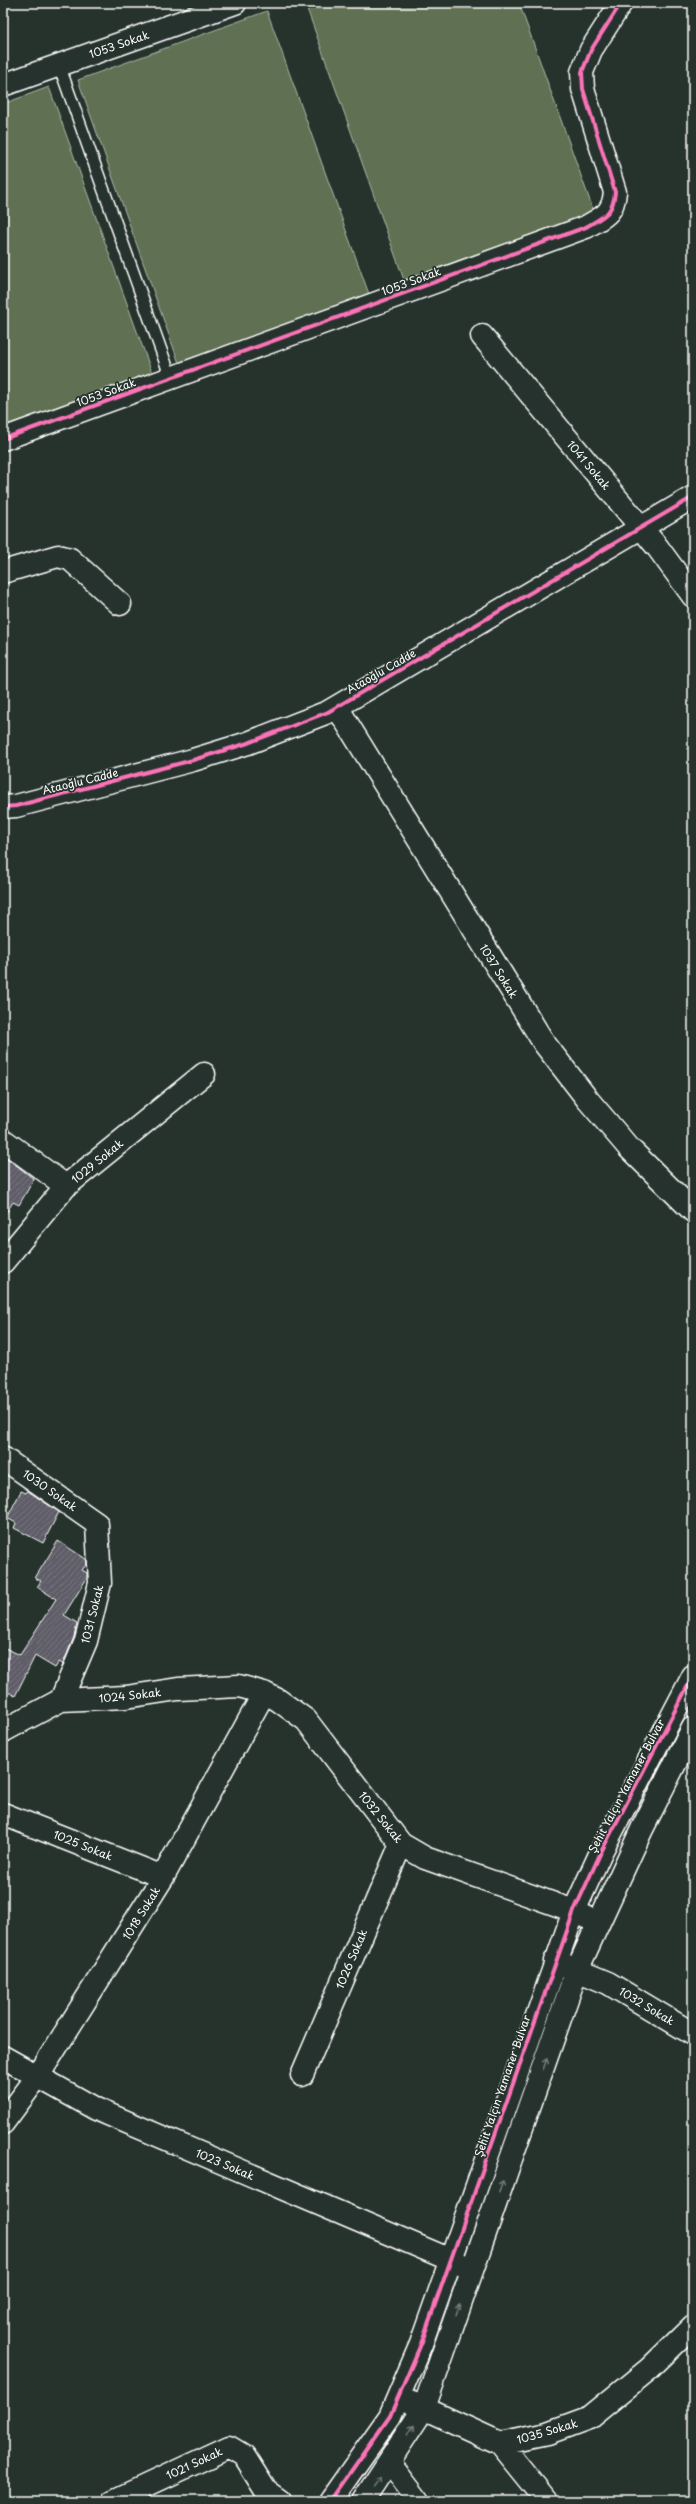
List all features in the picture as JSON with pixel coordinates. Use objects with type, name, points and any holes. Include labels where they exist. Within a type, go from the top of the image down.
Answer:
[{"type":"street","name":"1053 Sokak","points":[[3,85],[235,3]]},
{"type":"street","name":"1053 Sokak","points":[[3,439],[586,227],[606,215],[614,206],[615,192],[583,89],[582,72],[591,50],[621,3]]},
{"type":"street","name":"1041 Sokak","points":[[482,336],[642,528],[693,596]]},
{"type":"street","name":"Ataoğlu Cadde","points":[[3,807],[24,804],[193,760],[248,743],[337,707],[693,497]]},
{"type":"street","points":[[3,572],[58,556],[70,559],[120,604]]},
{"type":"street","name":"1037 Sokak","points":[[337,707],[544,1043],[588,1100],[629,1148],[693,1211]]},
{"type":"street","name":"1029 Sokak","points":[[3,1262],[66,1186],[204,1074]]},
{"type":"street","points":[[3,1140],[66,1186]]},
{"type":"street","name":"1030 Sokak","points":[[4,1460],[97,1524]]},
{"type":"street","name":"1031 Sokak","points":[[61,1700],[86,1641],[100,1583],[97,1524]]},
{"type":"street","name":"Şehit Yalçın Yamaner Bulvar","points":[[330,2501],[374,2442],[399,2397],[421,2344],[451,2261],[574,1911],[601,1852],[693,1676]]},
{"type":"street","name":"1024 Sokak","points":[[3,1731],[61,1700],[126,1697],[178,1689],[239,1686],[264,1693]]},
{"type":"street","name":"1032 Sokak","points":[[264,1693],[278,1700],[306,1720],[401,1844],[425,1858],[574,1911],[598,1923]]},
{"type":"street","name":"1018 Sokak","points":[[3,2123],[38,2076],[163,1877],[264,1693]]},
{"type":"street","points":[[364,2501],[390,2463],[424,2408],[577,1970],[598,1923],[693,1728]]},
{"type":"street","name":"1025 Sokak","points":[[3,1814],[163,1877]]},
{"type":"street","name":"1026 Sokak","points":[[302,2075],[401,1844]]},
{"type":"street","name":"1032 Sokak","points":[[556,1961],[608,1984],[693,2034]]},
{"type":"street","name":"1023 Sokak","points":[[3,2057],[96,2109],[472,2269]]},
{"type":"street","name":"1035 Sokak","points":[[500,2443],[560,2429],[589,2418],[649,2368],[693,2326]]},
{"type":"street","points":[[399,2397],[500,2443],[547,2501]]},
{"type":"street","name":"1021 Sokak","points":[[113,2501],[229,2447],[244,2456],[266,2491],[280,2501]]},
{"type":"street","points":[[390,2463],[419,2501]]},
{"type":"lane","points":[[59,65],[171,378]]},
{"type":"green space","points":[[305,3],[519,3],[594,212],[404,280]]},
{"type":"green space","points":[[267,11],[370,297],[180,366],[78,80]]},
{"type":"green space","points":[[49,87],[152,373],[3,427],[3,104]]},
{"type":"building","points":[[3,1155],[34,1179],[19,1205],[13,1202],[3,1218]]},
{"type":"building","points":[[21,1491],[26,1493],[28,1491],[59,1512],[43,1543],[14,1528],[16,1523],[7,1518]]},
{"type":"building","points":[[58,1541],[86,1559],[87,1564],[82,1570],[87,1573],[87,1578],[64,1615],[77,1623],[74,1637],[63,1664],[59,1662],[55,1668],[35,1656],[15,1696],[3,1689],[3,1647],[20,1655],[56,1599],[37,1587],[41,1581],[35,1578]]},
{"type":"cycle path","points":[[3,439],[586,227],[603,217],[610,210],[615,192],[583,89],[582,72],[591,50],[621,3]]},
{"type":"cycle path","points":[[3,807],[16,806],[193,760],[248,743],[328,712],[693,497]]},
{"type":"cycle path","points":[[330,2501],[390,2416],[421,2344],[574,1911],[601,1852],[693,1676]]}]
